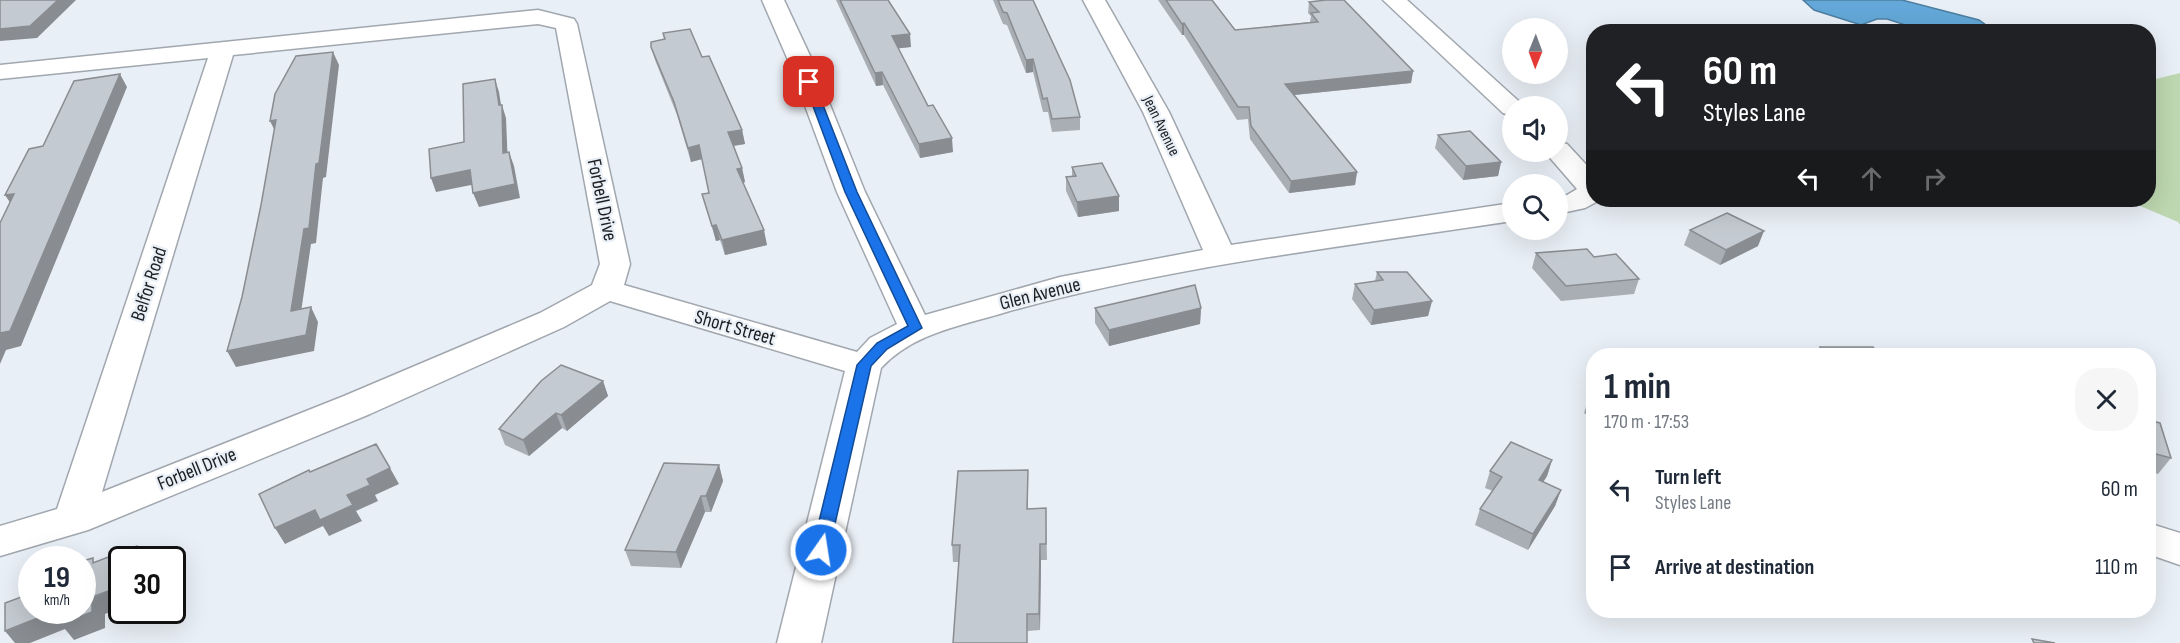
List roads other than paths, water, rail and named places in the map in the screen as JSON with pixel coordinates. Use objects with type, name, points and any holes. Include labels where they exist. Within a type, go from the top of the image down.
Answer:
[{"type":"street","points":[[773,0],[800,60],[851,192],[915,328]]},
{"type":"street","name":"Jean Avenue","points":[[1094,0],[1156,112],[1221,256]]},
{"type":"street","points":[[1394,0],[1502,99]]},
{"type":"street","name":"Forbell Drive","points":[[0,72],[538,17],[566,24],[615,264],[606,290],[552,320],[357,405],[74,519],[0,541]]},
{"type":"street","name":"Belfor Road","points":[[74,519],[223,49]]},
{"type":"street","points":[[1568,160],[1586,182]]},
{"type":"street","points":[[1568,203],[1586,195]]},
{"type":"street","name":"Glen Avenue","points":[[864,365],[882,346],[915,328],[1060,287],[1221,256],[1502,214]]},
{"type":"street","name":"Short Street","points":[[606,290],[864,365]]},
{"type":"street","points":[[799,643],[864,365]]},
{"type":"street","points":[[2156,541],[2180,549]]},
{"type":"water","points":[[1803,0],[1902,0],[1979,20],[1984,24],[1902,24],[1887,19],[1877,19],[1858,24],[1814,10]]}]
